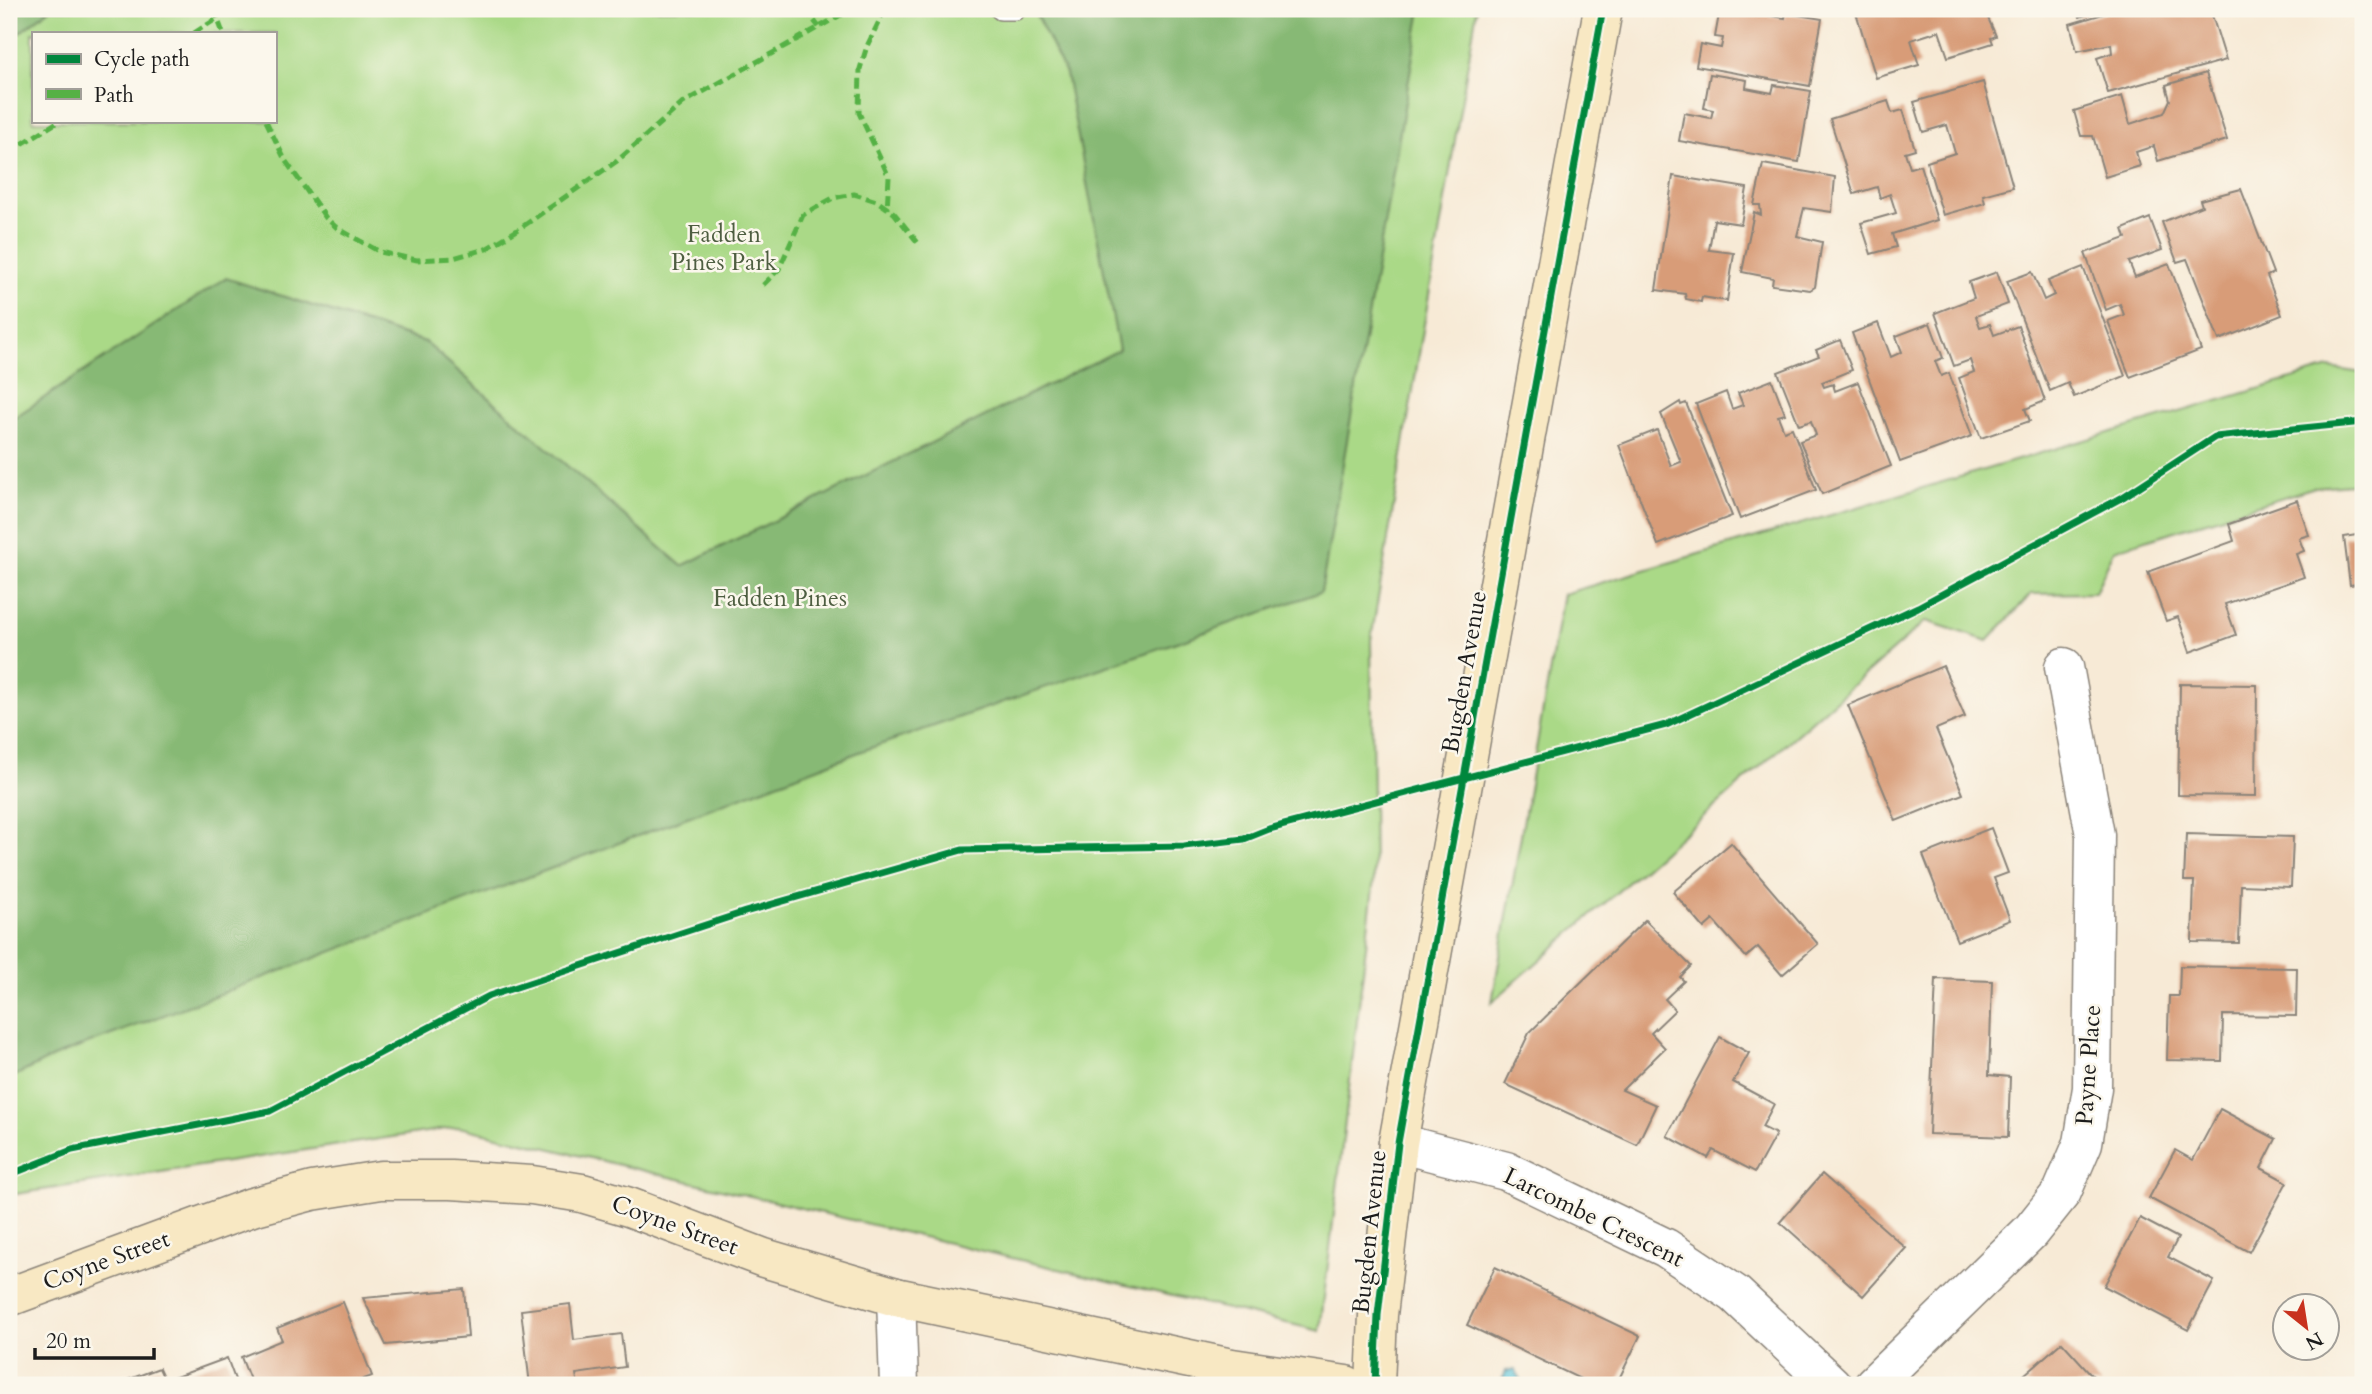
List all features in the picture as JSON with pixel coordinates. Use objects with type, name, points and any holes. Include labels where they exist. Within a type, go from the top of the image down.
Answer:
[{"type":"street","name":"Bugden Avenue","points":[[1375,1385],[1378,1315],[1398,1143],[1602,9]]},
{"type":"street","name":"Payne Place","points":[[1873,1385],[2029,1232],[2062,1192],[2082,1143],[2092,1088],[2095,835],[2064,667]]},
{"type":"street","name":"Larcombe Crescent","points":[[1398,1143],[1506,1171],[1666,1248],[1735,1294],[1832,1385]]},
{"type":"street","name":"Coyne Street","points":[[9,1297],[252,1207],[312,1191],[381,1180],[451,1180],[532,1185],[582,1193],[629,1207],[764,1258],[896,1297],[1233,1368],[1346,1385]]},
{"type":"street","points":[[896,1297],[899,1385]]},
{"type":"lane","points":[[1001,9],[1015,9]]},
{"type":"green space","name":"Fadden Pines","points":[[9,9],[1477,9],[1371,640],[1374,879],[1320,1331],[459,1127],[9,1195]]},
{"type":"green space","points":[[9,9],[50,9],[9,41]]},
{"type":"green space","points":[[1033,9],[1421,9],[1321,592],[862,751],[53,1057],[9,1079],[9,421],[226,278],[425,342],[682,566],[1119,350],[1066,74]]},
{"type":"green space","points":[[2329,368],[2363,373],[2363,483],[2315,487],[2114,550],[2095,593],[2031,594],[1988,641],[1926,621],[1492,1002],[1563,594]]},
{"type":"water","points":[[1515,1370],[1524,1385],[1500,1385],[1506,1371]]},
{"type":"building","points":[[1720,9],[1760,9],[1759,14],[1785,18],[1786,13],[1822,19],[1810,86],[1696,66],[1700,44],[1721,48],[1723,38],[1715,37]]},
{"type":"building","points":[[1855,9],[1984,9],[1996,36],[1991,38],[1993,43],[1948,57],[1939,31],[1911,40],[1919,65],[1876,78]]},
{"type":"building","points":[[2077,9],[2103,9],[2080,17]]},
{"type":"building","points":[[2119,9],[2126,12],[2136,9],[2210,9],[2226,60],[2108,93],[2097,58],[2112,53],[2111,44],[2077,51],[2070,24]]},
{"type":"building","points":[[2206,73],[2227,140],[2158,161],[2154,146],[2136,152],[2140,166],[2105,177],[2093,136],[2081,136],[2074,111],[2122,96],[2130,124],[2164,113],[2170,100],[2166,85]]},
{"type":"building","points":[[1710,74],[1747,80],[1746,88],[1772,93],[1774,85],[1811,91],[1799,162],[1679,141],[1684,113],[1711,118],[1713,110],[1704,108]]},
{"type":"building","points":[[1983,82],[2013,187],[1983,195],[1985,203],[1943,215],[1927,162],[1955,153],[1947,125],[1923,132],[1914,102]]},
{"type":"building","points":[[1888,101],[1892,113],[1903,110],[1915,149],[1905,152],[1910,168],[1920,165],[1937,220],[1892,234],[1896,247],[1871,254],[1861,223],[1896,213],[1890,194],[1880,198],[1877,187],[1854,194],[1830,119]]},
{"type":"building","points":[[1763,164],[1835,177],[1832,212],[1804,208],[1797,236],[1822,242],[1815,287],[1810,290],[1772,285],[1773,278],[1742,272],[1754,212],[1761,215],[1760,205],[1754,205]]},
{"type":"building","points":[[1673,176],[1747,188],[1741,224],[1714,220],[1709,250],[1734,253],[1727,301],[1702,297],[1701,302],[1686,299],[1685,294],[1656,290]]},
{"type":"building","points":[[2241,189],[2273,273],[2267,276],[2282,315],[2219,340],[2187,259],[2177,262],[2162,222],[2202,206],[2200,200]]},
{"type":"building","points":[[2150,218],[2162,250],[2129,262],[2135,277],[2169,264],[2201,350],[2130,377],[2108,321],[2124,315],[2120,304],[2106,310],[2085,253],[2126,238],[2123,229]]},
{"type":"building","points":[[2083,267],[2125,376],[2074,397],[2068,383],[2050,391],[2007,281],[2032,272],[2044,300],[2054,295],[2048,281]]},
{"type":"building","points":[[1997,272],[2008,304],[1976,316],[1980,327],[1990,324],[1994,335],[2018,326],[2045,401],[2025,409],[2030,421],[1981,438],[1959,378],[1974,372],[1970,360],[1954,366],[1935,313],[1974,298],[1969,282]]},
{"type":"building","points":[[1878,323],[1891,357],[1902,352],[1896,336],[1930,323],[1943,358],[1935,361],[1941,376],[1949,373],[1972,436],[1900,462],[1852,333]]},
{"type":"building","points":[[1840,340],[1852,370],[1822,382],[1824,387],[1833,384],[1835,391],[1858,382],[1891,466],[1822,494],[1800,441],[1816,435],[1811,421],[1799,425],[1778,372],[1819,356],[1816,350]]},
{"type":"building","points":[[1772,380],[1785,414],[1778,416],[1784,431],[1792,428],[1816,490],[1740,519],[1696,404],[1726,392],[1732,409],[1743,405],[1738,393]]},
{"type":"building","points":[[1680,402],[1681,405],[1686,403],[1732,516],[1658,545],[1619,445],[1657,430],[1671,466],[1681,462],[1661,414]]},
{"type":"building","points":[[2297,500],[2309,535],[2299,538],[2304,551],[2296,554],[2304,577],[2225,604],[2236,635],[2190,652],[2178,617],[2166,621],[2148,572],[2234,541],[2229,524]]},
{"type":"building","points":[[2363,534],[2363,583],[2350,585],[2344,537]]},
{"type":"building","points":[[1943,666],[1965,717],[1936,729],[1963,794],[1896,821],[1848,705]]},
{"type":"building","points":[[2180,684],[2257,685],[2256,796],[2178,795]]},
{"type":"building","points":[[1991,828],[2008,873],[1994,878],[2010,920],[1957,941],[1923,855]]},
{"type":"building","points":[[2186,834],[2293,837],[2291,887],[2241,885],[2239,943],[2192,942],[2194,881],[2184,881]]},
{"type":"building","points":[[1731,843],[1818,944],[1782,975],[1758,947],[1746,957],[1713,920],[1704,928],[1673,892]]},
{"type":"building","points":[[1645,920],[1691,966],[1680,977],[1684,981],[1665,999],[1675,1010],[1651,1033],[1665,1048],[1622,1090],[1656,1105],[1637,1145],[1505,1084],[1529,1033]]},
{"type":"building","points":[[2180,966],[2297,968],[2296,1016],[2223,1015],[2222,1061],[2167,1060],[2169,996],[2179,996]]},
{"type":"building","points":[[1936,979],[1992,981],[1989,1075],[2010,1077],[2008,1137],[1929,1134]]},
{"type":"building","points":[[1720,1037],[1749,1053],[1733,1082],[1774,1104],[1762,1127],[1776,1134],[1755,1172],[1713,1150],[1708,1158],[1667,1136]]},
{"type":"building","points":[[2220,1109],[2276,1139],[2261,1168],[2287,1182],[2249,1252],[2149,1198],[2175,1150],[2193,1160]]},
{"type":"building","points":[[1822,1174],[1906,1248],[1863,1296],[1780,1222]]},
{"type":"building","points":[[2140,1218],[2178,1238],[2168,1257],[2214,1281],[2188,1330],[2104,1286]]},
{"type":"building","points":[[1495,1267],[1640,1336],[1616,1385],[1593,1385],[1467,1325]]},
{"type":"building","points":[[464,1289],[468,1337],[386,1345],[363,1298]]},
{"type":"building","points":[[343,1302],[372,1376],[348,1385],[252,1385],[241,1357],[282,1340],[277,1328]]},
{"type":"building","points":[[570,1304],[574,1340],[621,1334],[625,1367],[576,1374],[578,1385],[530,1385],[521,1310]]},
{"type":"building","points":[[2062,1342],[2101,1385],[2025,1385],[2030,1381],[2024,1375]]},
{"type":"building","points":[[227,1358],[237,1385],[114,1385],[159,1368],[165,1381]]},
{"type":"marked path","points":[[214,9],[223,32]]},
{"type":"marked path","points":[[805,9],[819,27]]},
{"type":"marked path","points":[[266,122],[285,160],[326,218],[337,228],[380,252],[417,260],[453,258],[486,249],[519,229],[617,161],[683,103],[839,16],[860,9]]},
{"type":"marked path","points":[[885,9],[867,46],[860,69],[859,113],[889,177],[887,209]]},
{"type":"marked path","points":[[196,32],[218,18]]},
{"type":"marked path","points":[[9,152],[57,122]]},
{"type":"marked path","points":[[763,285],[779,269],[803,215],[833,198],[854,194],[877,201],[894,213],[919,244]]},
{"type":"cycle path","points":[[1375,1385],[1378,1315],[1398,1143],[1603,9]]},
{"type":"cycle path","points":[[9,1175],[72,1150],[270,1111],[489,996],[745,912],[962,850],[1184,846],[1244,839],[1269,829],[1666,725],[1918,607],[2123,497],[2215,437],[2363,422]]},
{"type":"park label","name":"Fadden Pines Park","points":[[724,248]]}]
